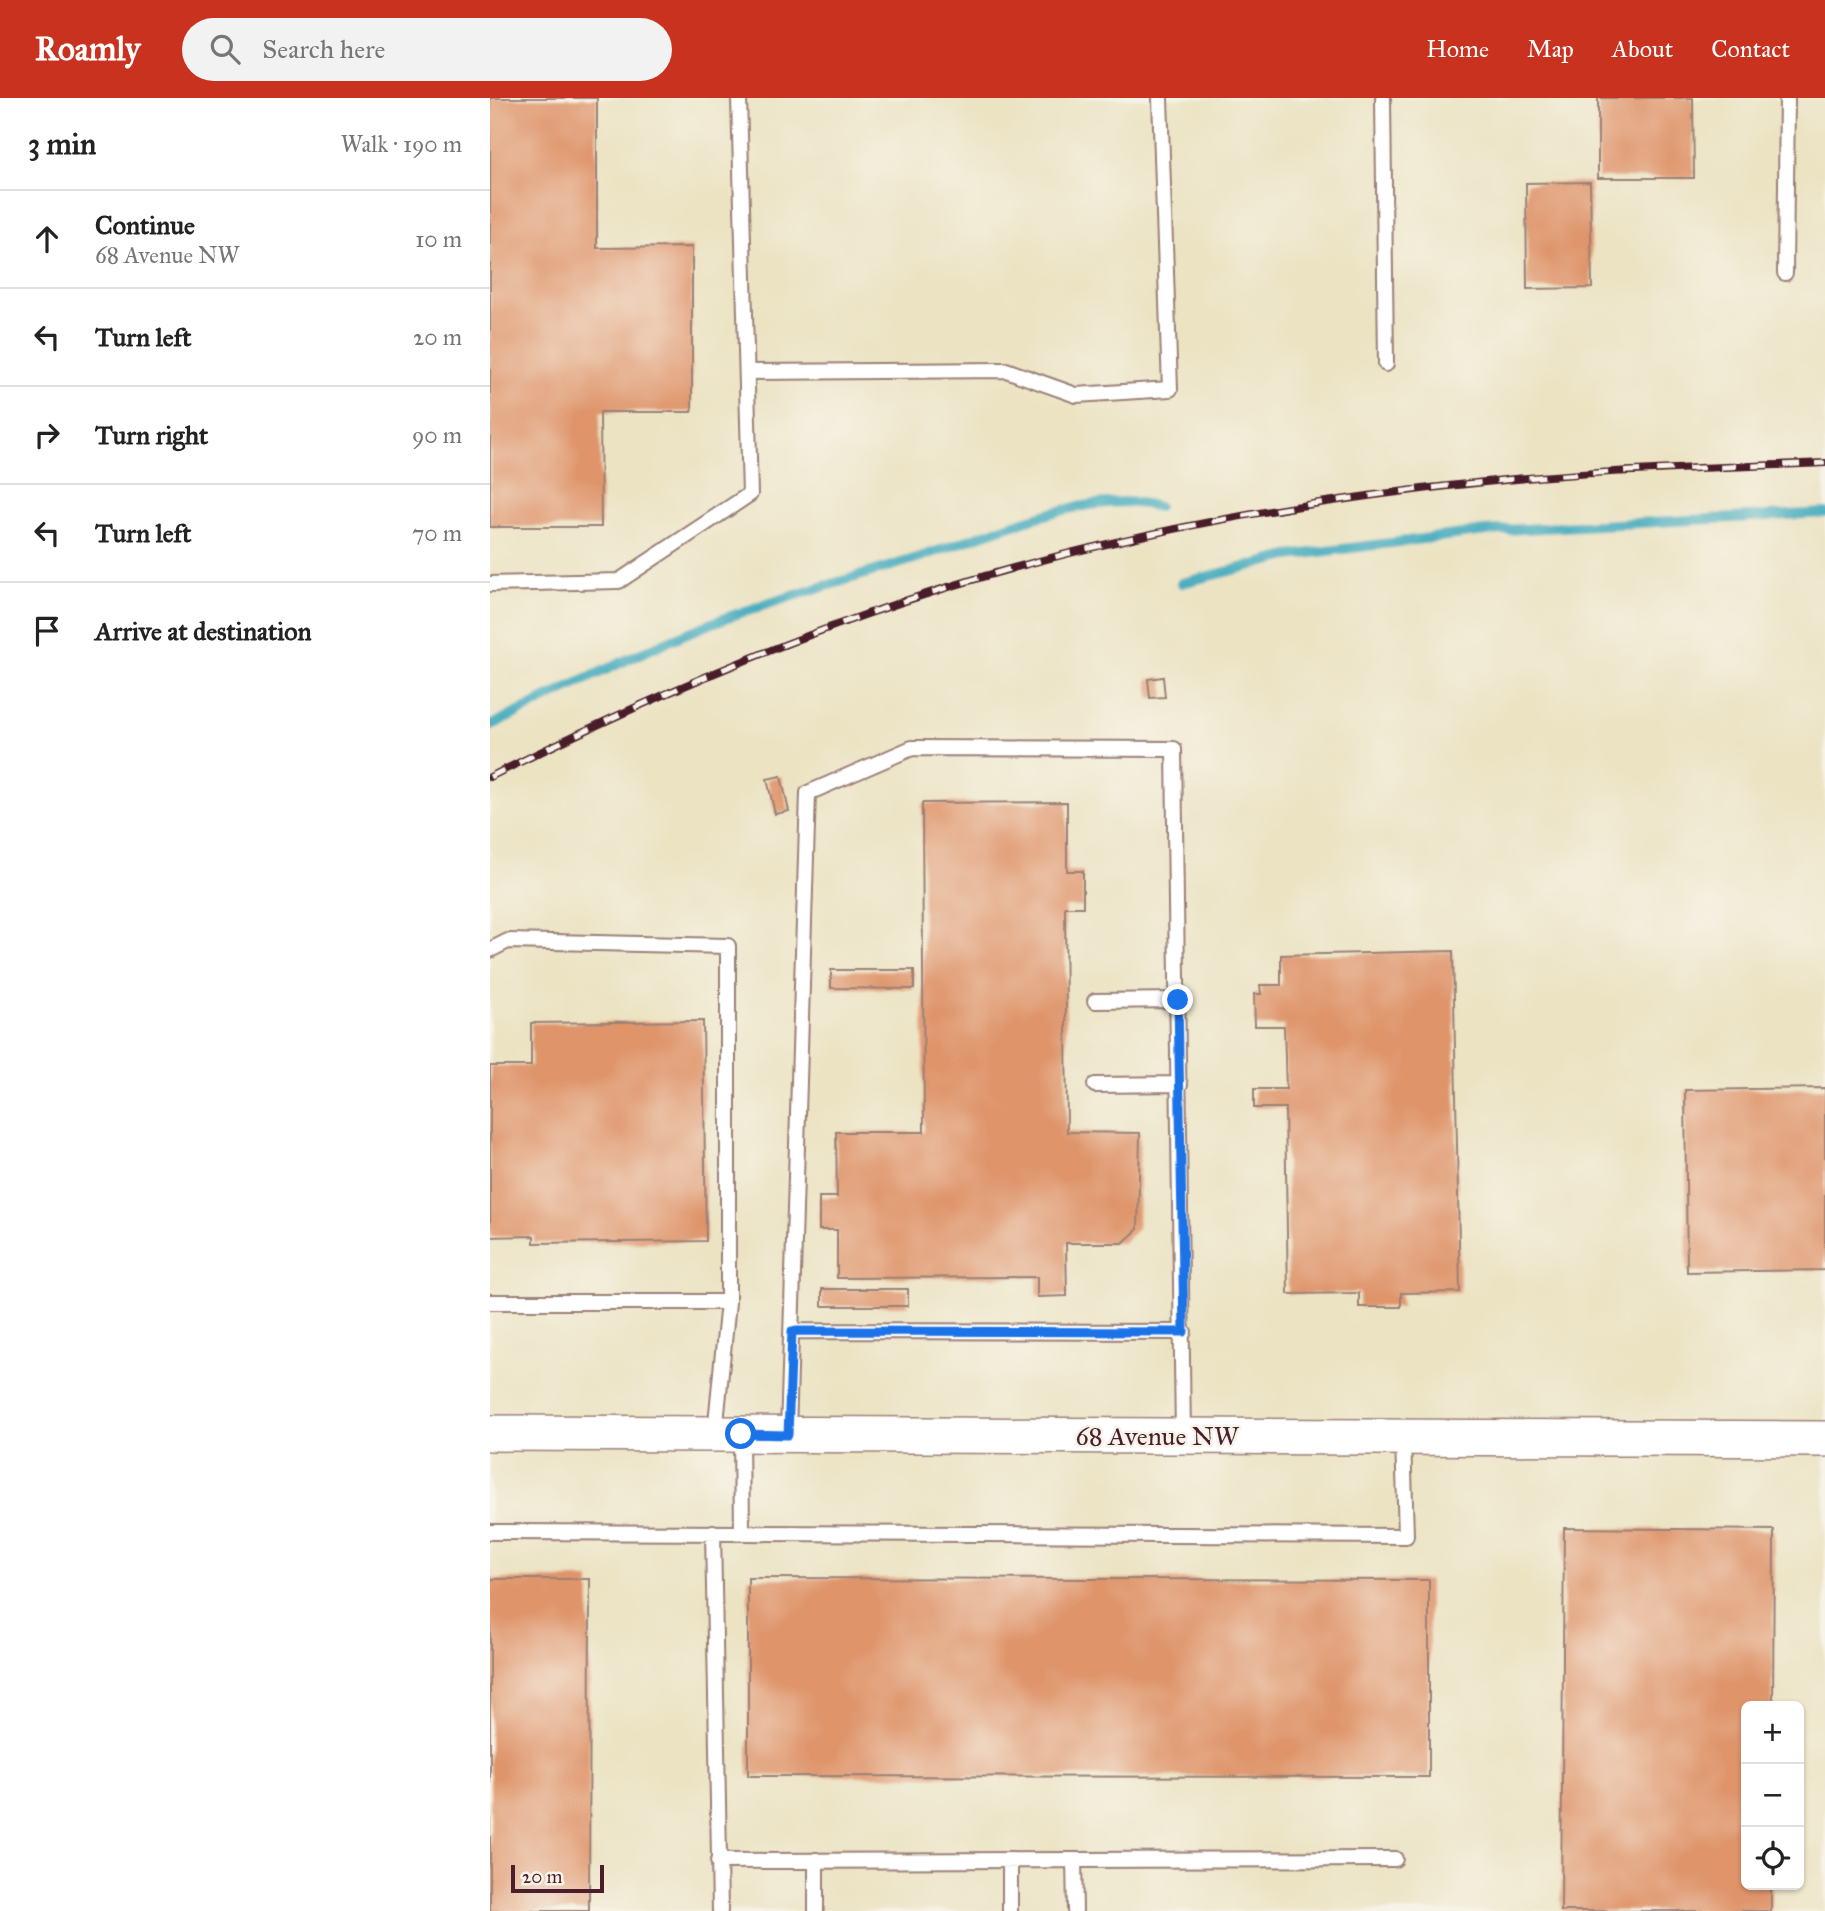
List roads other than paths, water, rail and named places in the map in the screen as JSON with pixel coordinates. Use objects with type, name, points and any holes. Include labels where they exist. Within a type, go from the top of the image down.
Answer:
[{"type":"street","name":"68 Avenue NW","points":[[490,1433],[1825,1439]]},
{"type":"lane","points":[[490,584],[619,581],[750,494],[739,98]]},
{"type":"lane","points":[[747,372],[1006,370],[1076,395],[1170,389],[1160,98]]},
{"type":"lane","points":[[1383,98],[1386,364]]},
{"type":"lane","points":[[1785,273],[1787,98]]},
{"type":"lane","points":[[788,1435],[808,793],[912,748],[1174,749],[1184,1332],[1183,1436]]},
{"type":"lane","points":[[490,950],[508,941],[728,946],[728,1434],[742,1533]]},
{"type":"lane","points":[[1095,1001],[1178,1000]]},
{"type":"lane","points":[[1095,1086],[1180,1084]]},
{"type":"lane","points":[[490,1302],[728,1302]]},
{"type":"lane","points":[[792,1331],[1184,1332]]},
{"type":"lane","points":[[490,1532],[1406,1535],[1403,1437]]},
{"type":"lane","points":[[713,1532],[720,1911]]},
{"type":"lane","points":[[718,1861],[1395,1859]]},
{"type":"lane","points":[[816,1860],[816,1911]]},
{"type":"lane","points":[[1010,1860],[1010,1911]]},
{"type":"lane","points":[[1074,1860],[1074,1911]]},
{"type":"waterway","points":[[490,726],[639,654],[755,608],[923,556],[1040,516],[1103,503],[1132,503],[1158,507]]},
{"type":"waterway","points":[[1182,583],[1288,556],[1486,531],[1825,513]]},
{"type":"railway","points":[[490,777],[583,732],[771,650],[942,589],[1094,547],[1328,502],[1485,482],[1655,470],[1825,463]]}]
